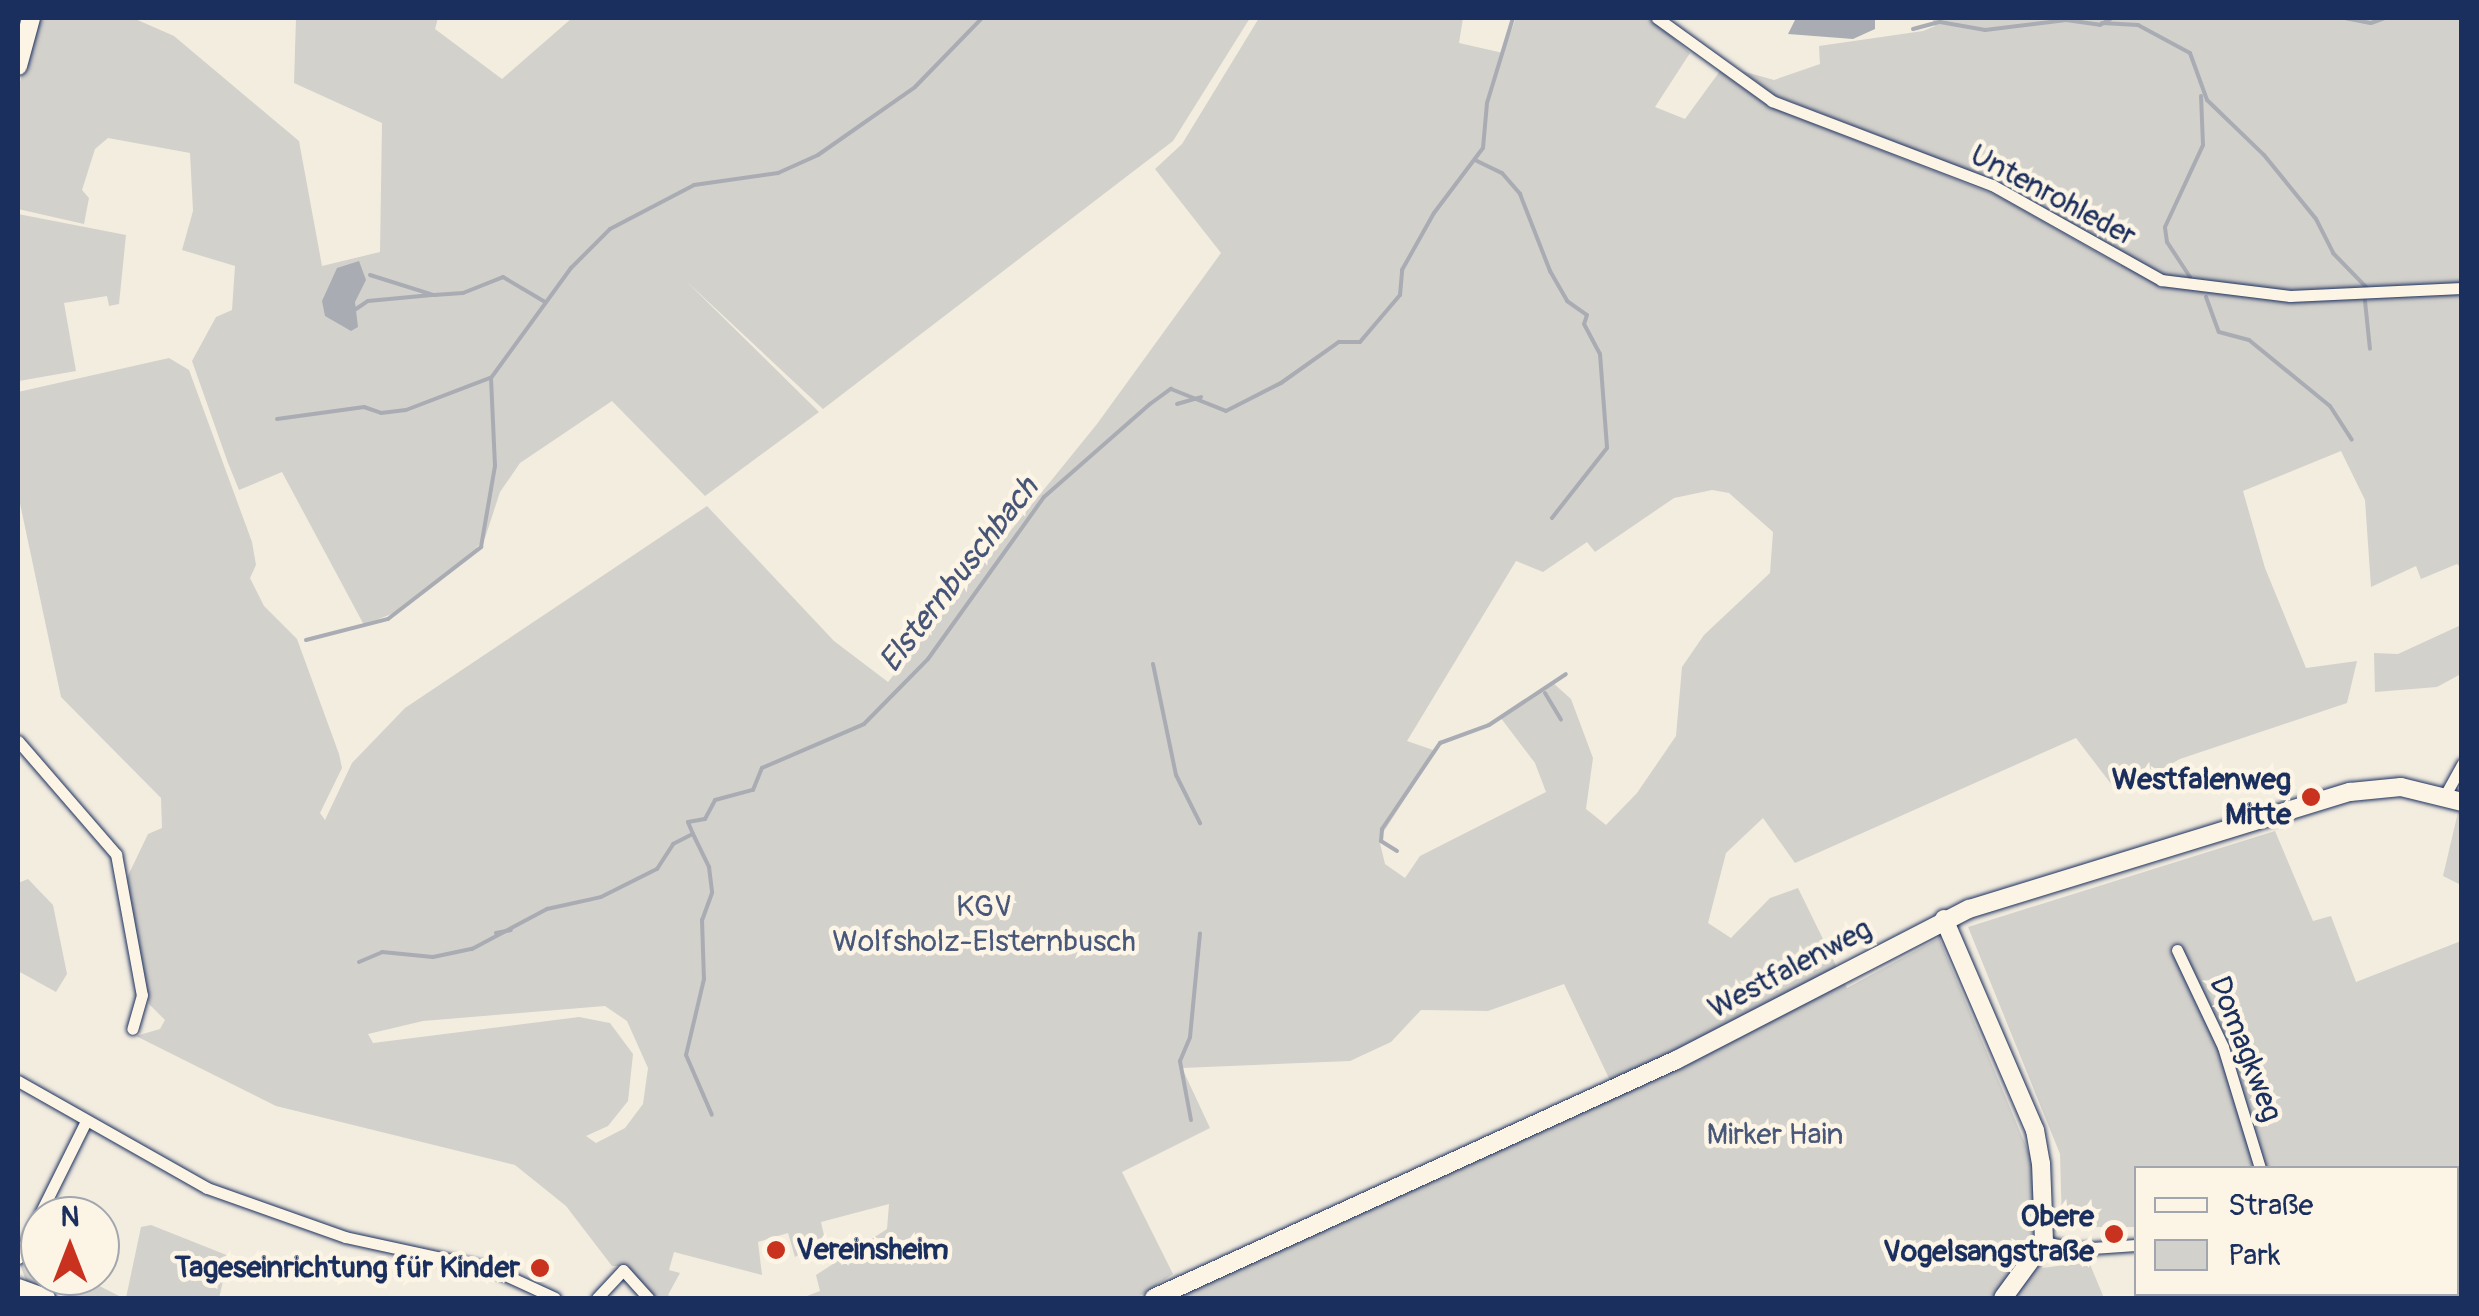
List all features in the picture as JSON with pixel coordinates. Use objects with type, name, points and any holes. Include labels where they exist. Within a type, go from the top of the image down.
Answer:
[{"type":"street","points":[[18,66],[31,18]]},
{"type":"street","name":"Untenrohleder","points":[[1656,18],[1772,101],[1992,185],[2160,280],[2290,296],[2462,288]]},
{"type":"street","points":[[18,746],[116,854],[142,995],[132,1029]]},
{"type":"street","name":"Westfalenweg","points":[[1154,1298],[1676,1060],[1944,919],[2350,792],[2401,787],[2453,799],[2462,764]]},
{"type":"street","points":[[1944,919],[2035,1130],[2048,1225],[2044,1242],[2003,1298]]},
{"type":"street","name":"Domagkweg","points":[[2178,950],[2223,1047],[2259,1166]]},
{"type":"street","points":[[18,1081],[85,1123],[207,1188],[279,1216],[492,1268],[555,1298]]},
{"type":"street","points":[[18,1258],[85,1123]]},
{"type":"street","points":[[2044,1242],[2077,1248],[2134,1246]]},
{"type":"street","points":[[597,1298],[624,1270],[648,1298]]},
{"type":"street","points":[[18,1288],[46,1298]]},
{"type":"green space","points":[[37,18],[133,18],[174,36],[299,141],[322,266],[380,252],[382,123],[294,83],[296,18],[438,18],[435,29],[502,79],[572,18],[1250,18],[1173,141],[823,409],[685,280],[819,412],[705,496],[612,401],[520,463],[500,492],[485,538],[466,560],[399,611],[364,625],[282,472],[239,490],[228,463],[192,361],[216,317],[232,310],[235,266],[182,250],[193,211],[190,153],[108,138],[95,149],[82,190],[89,198],[84,224],[18,209],[18,90]]},
{"type":"green space","points":[[1259,18],[1463,18],[1459,43],[1503,53],[1516,18],[1651,18],[1690,53],[1655,107],[1685,119],[1720,71],[1768,106],[1998,196],[2121,266],[2121,257],[2000,183],[1774,95],[1742,71],[1774,80],[1820,64],[1819,46],[1923,31],[1935,26],[1932,18],[2461,18],[2461,568],[2457,564],[2421,579],[2416,566],[2371,587],[2365,500],[2341,451],[2243,491],[2265,568],[2306,668],[2357,661],[2347,703],[2180,759],[2118,793],[2076,738],[1795,863],[1763,818],[1726,853],[1708,923],[1731,938],[1770,898],[1798,888],[1847,988],[1939,938],[2037,1172],[2042,1268],[2089,1262],[2104,1298],[1171,1298],[1617,1095],[1564,984],[1488,1011],[1421,1010],[1391,1042],[1350,1061],[1182,1068],[1210,1128],[1122,1172],[1173,1274],[1137,1298],[802,1298],[820,1291],[816,1275],[887,1229],[889,1204],[821,1222],[825,1240],[795,1257],[788,1233],[758,1242],[762,1275],[674,1252],[669,1270],[680,1273],[668,1295],[674,1298],[657,1298],[626,1266],[612,1266],[566,1206],[515,1165],[276,1106],[136,1036],[160,1029],[165,1020],[149,1004],[124,884],[148,834],[162,828],[161,798],[61,697],[18,494],[18,392],[169,358],[189,370],[252,542],[256,565],[250,578],[264,606],[297,639],[339,754],[342,768],[320,813],[325,820],[352,763],[405,708],[707,506],[834,641],[888,682],[1097,424],[1221,253],[1155,169],[1182,144]],"holes":[[[1712,490],[1729,493],[1773,532],[1770,573],[1704,635],[1682,667],[1676,736],[1637,793],[1606,825],[1586,809],[1593,758],[1571,699],[1552,682],[1500,717],[1535,763],[1546,792],[1420,856],[1405,878],[1385,864],[1379,839],[1436,751],[1407,741],[1516,561],[1543,572],[1587,542],[1595,552],[1674,498]],[[605,1006],[627,1021],[648,1068],[643,1104],[625,1128],[596,1143],[586,1136],[608,1126],[628,1101],[633,1054],[610,1023],[579,1017],[373,1043],[368,1034],[423,1021]]]},
{"type":"green space","points":[[18,214],[126,235],[119,304],[109,306],[107,296],[64,303],[76,371],[19,381]]},
{"type":"green space","points":[[2461,625],[2461,674],[2437,687],[2375,692],[2374,653],[2398,654]]},
{"type":"green space","points":[[2458,812],[2462,813],[2461,885],[2443,876]]},
{"type":"green space","points":[[2275,831],[2313,921],[2331,916],[2356,982],[2461,941],[2461,1218],[2459,1166],[2134,1166],[2134,1227],[2062,1227],[2060,1154],[1968,927]]},
{"type":"green space","points":[[28,879],[53,905],[67,974],[56,992],[18,971],[18,883]]},
{"type":"green space","points":[[151,1225],[229,1256],[219,1298],[126,1298],[141,1227]]},
{"type":"green space","points":[[2461,1257],[2461,1298],[2135,1298],[2459,1296]]},
{"type":"green space","points":[[71,1296],[123,1298],[77,1298]]},
{"type":"shaded area","points":[[1796,18],[1875,18],[1875,29],[1853,39],[1788,34]]},
{"type":"shaded area","points":[[359,261],[366,280],[355,302],[358,327],[351,331],[325,316],[322,301],[337,268]]},
{"type":"waterway","points":[[306,640],[388,619],[481,547],[495,466],[491,378],[571,268],[610,229],[694,185],[778,173],[818,155],[915,87],[982,18]]},
{"type":"waterway","name":"Elsternbuschbach","points":[[359,962],[382,952],[433,957],[472,949],[547,909],[601,897],[657,869],[673,844],[693,834],[688,822],[705,819],[715,800],[753,790],[762,768],[864,724],[928,659],[1044,497],[1150,404],[1171,389],[1226,411],[1281,383],[1339,342],[1360,342],[1400,295],[1402,270],[1434,213],[1483,148],[1487,103],[1513,18]]},
{"type":"waterway","points":[[1913,29],[1940,22],[1985,30],[2066,20],[2100,25],[2112,18]]},
{"type":"waterway","points":[[2345,18],[2371,23],[2385,18]]},
{"type":"waterway","points":[[2102,23],[2138,25],[2190,53],[2207,100],[2264,155],[2316,219],[2333,253],[2367,288]]},
{"type":"waterway","points":[[2190,277],[2167,242],[2165,227],[2203,145],[2201,96]]},
{"type":"waterway","points":[[1475,160],[1502,173],[1520,194],[1550,271],[1567,301],[1587,315],[1584,324],[1600,354],[1607,448],[1552,518]]},
{"type":"waterway","points":[[370,275],[434,295],[463,293],[503,277],[545,302]]},
{"type":"waterway","points":[[356,309],[368,301],[432,295]]},
{"type":"waterway","points":[[2206,297],[2219,332],[2249,340],[2330,406],[2352,440]]},
{"type":"waterway","points":[[2365,301],[2370,349]]},
{"type":"waterway","points":[[277,419],[364,407],[381,413],[406,410],[490,378]]},
{"type":"waterway","name":"Elsternbuschbach","points":[[1177,404],[1201,397]]},
{"type":"waterway","points":[[1153,664],[1176,775],[1200,823]]},
{"type":"waterway","points":[[1397,851],[1381,841],[1382,829],[1440,743],[1489,725],[1566,674]]},
{"type":"waterway","points":[[1545,693],[1561,720]]},
{"type":"waterway","points":[[693,834],[709,867],[712,893],[702,920],[704,979],[686,1055],[712,1115]]},
{"type":"waterway","name":"Elsternbuschbach","points":[[496,933],[511,930]]},
{"type":"waterway","points":[[1191,1120],[1180,1061],[1190,1037],[1200,933]]},
{"type":"place","name":"Westfalenweg Mitte","points":[[2311,797]]},
{"type":"place","name":"Obere Vogelsangstraße","points":[[2114,1234]]},
{"type":"place","name":"Vereinsheim","points":[[776,1250]]},
{"type":"place","name":"Tageseinrichtung für Kinder","points":[[540,1268]]},
{"type":"park label","name":"KGV Wolfsholz-Elsternbusch","points":[[984,924]]},
{"type":"park label","name":"Mirker Hain","points":[[1775,1135]]}]
